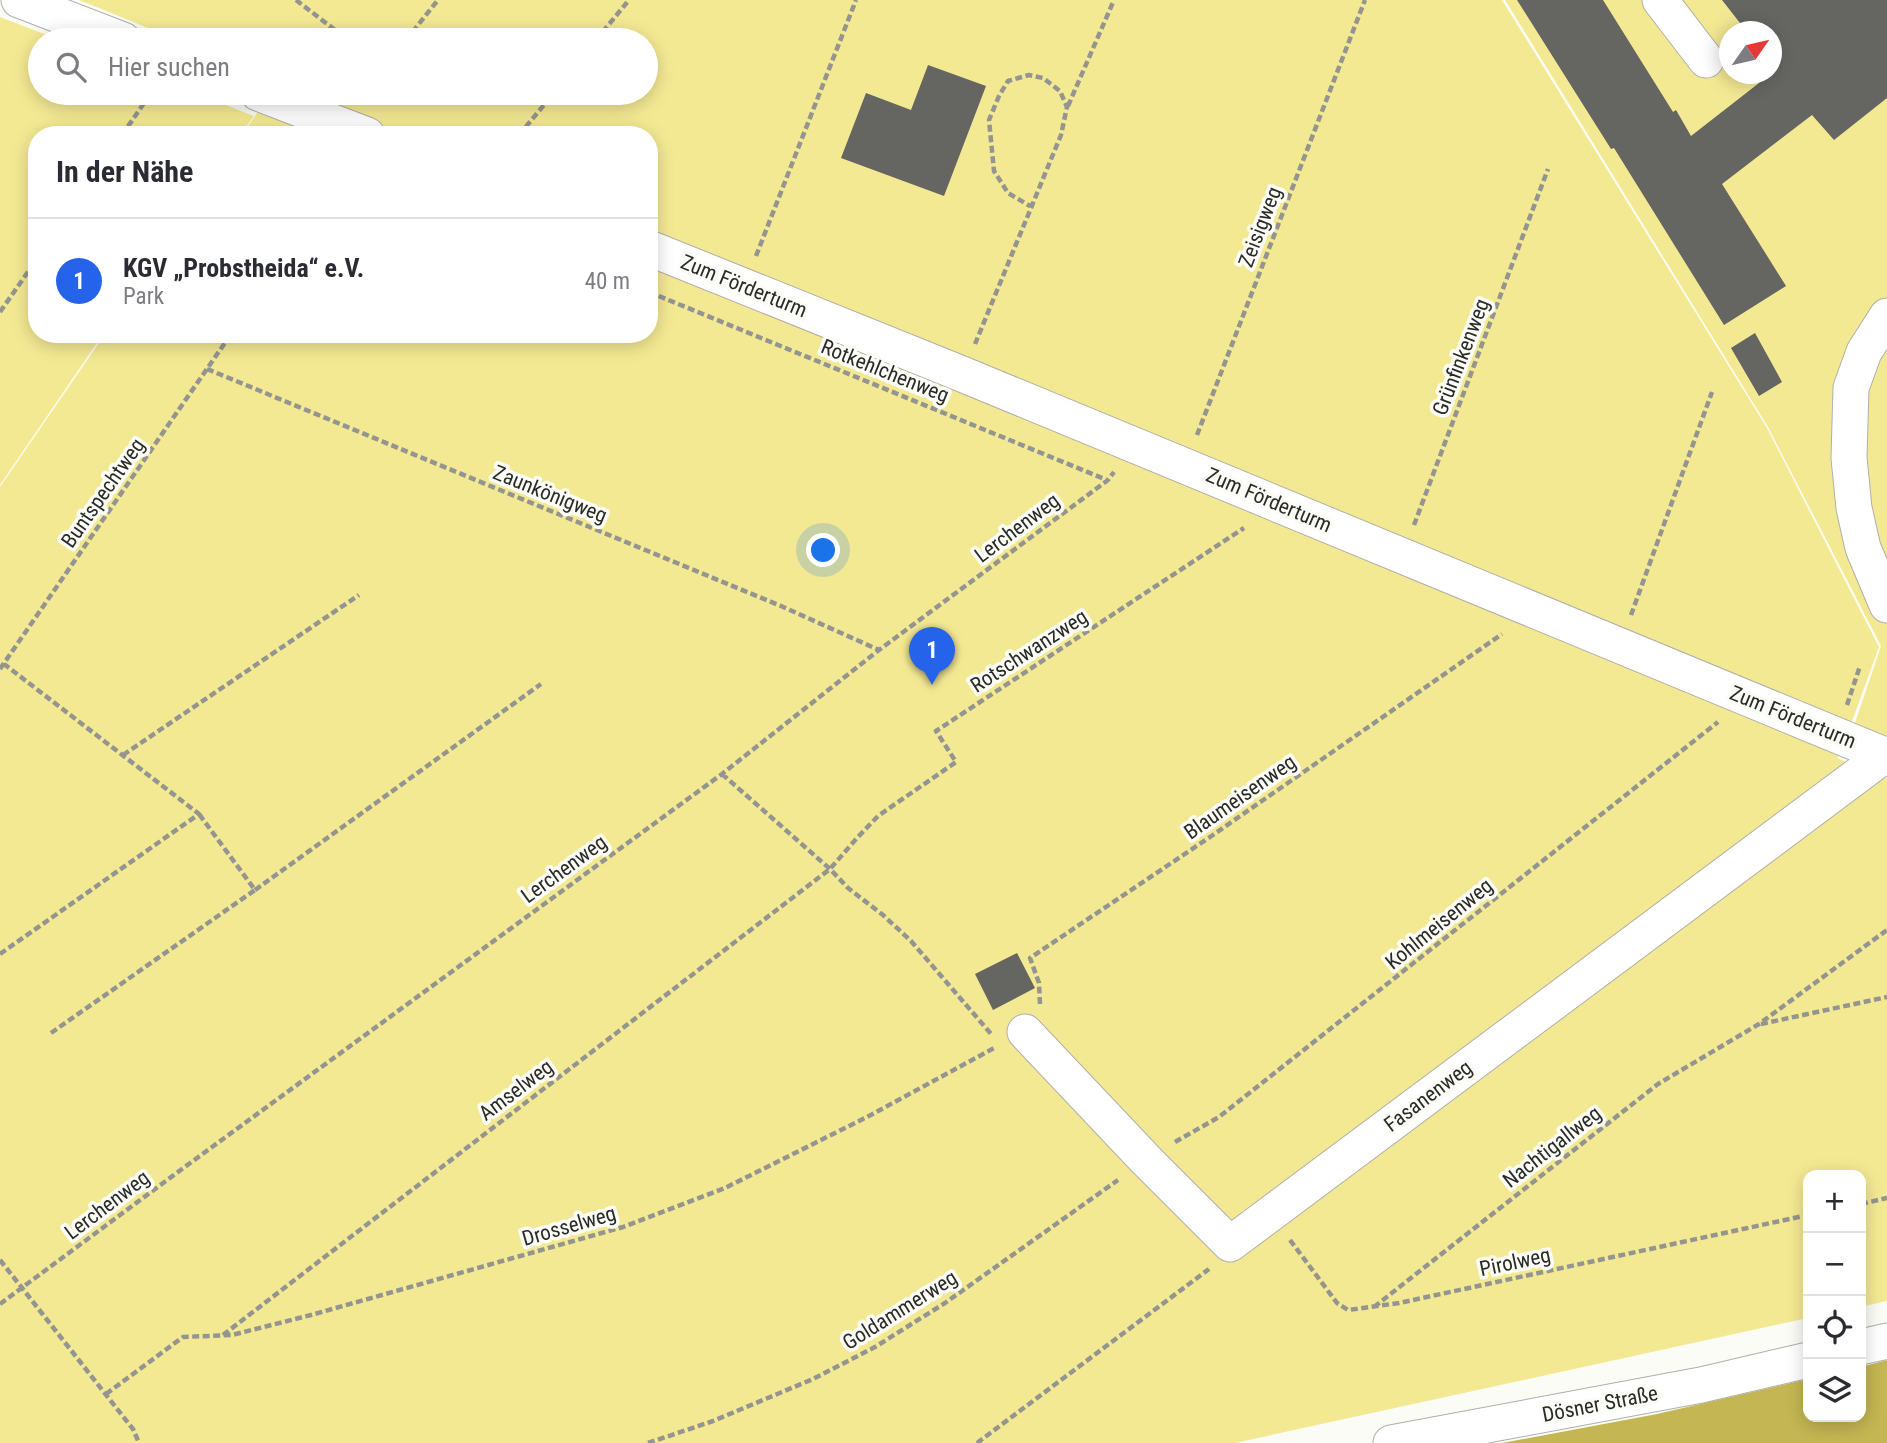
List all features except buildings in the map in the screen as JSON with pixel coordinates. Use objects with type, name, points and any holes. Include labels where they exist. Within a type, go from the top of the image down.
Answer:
[{"type":"street","points":[[19,0],[91,28]]},
{"type":"street","points":[[1660,0],[1706,60]]},
{"type":"street","points":[[289,105],[344,126]]},
{"type":"street","name":"Zum Förderturm","points":[[658,252],[1129,442],[1886,755]]},
{"type":"street","points":[[1887,316],[1864,352],[1851,387],[1849,458],[1854,508],[1863,548],[1887,605]]},
{"type":"street","name":"Fasanenweg","points":[[1230,1244],[1886,755]]},
{"type":"street","points":[[1013,1038],[1146,1160],[1230,1244]]},
{"type":"street","points":[[1866,1346],[1887,1341]]},
{"type":"street","name":"Dösner Straße","points":[[1391,1443],[1701,1385],[1803,1361]]},
{"type":"path","points":[[296,0],[332,28]]},
{"type":"path","points":[[416,28],[438,0]]},
{"type":"path","points":[[606,28],[629,0]]},
{"type":"path","points":[[745,286],[856,0]]},
{"type":"path","points":[[962,374],[1061,135],[1068,107],[1114,0]]},
{"type":"path","name":"Zeisigweg","points":[[1185,466],[1364,0]]},
{"type":"path","points":[[1030,206],[1008,193],[994,171],[989,120],[1008,81],[1029,75],[1043,78],[1060,91],[1068,107]]},
{"type":"path","points":[[128,126],[143,105]]},
{"type":"path","points":[[526,126],[544,105]]},
{"type":"path","name":"Grünfinkenweg","points":[[1402,556],[1548,169]]},
{"type":"path","points":[[0,312],[28,272]]},
{"type":"path","name":"Rotkehlchenweg","points":[[658,296],[1108,480]]},
{"type":"path","name":"Buntspechtweg","points":[[0,669],[225,343]]},
{"type":"path","name":"Zaunkönigweg","points":[[207,369],[780,606],[879,650]]},
{"type":"path","points":[[1620,645],[1712,392]]},
{"type":"path","name":"Lerchenweg","points":[[0,1304],[722,774],[879,650],[1112,477],[1129,442]]},
{"type":"path","name":"Rotschwanzweg","points":[[830,869],[878,817],[956,762],[936,732],[1248,526],[1261,497]]},
{"type":"path","points":[[123,755],[359,595]]},
{"type":"path","name":"Blaumeisenweg","points":[[1013,1038],[1040,1010],[1040,983],[1030,958],[1213,835],[1508,630],[1521,605]]},
{"type":"path","points":[[4,664],[199,814],[255,890]]},
{"type":"path","points":[[51,1033],[541,684]]},
{"type":"path","name":"Kohlmeisenweg","points":[[1146,1160],[1219,1117],[1297,1057],[1723,718],[1735,693]]},
{"type":"path","points":[[722,774],[848,888],[883,915],[1013,1038]]},
{"type":"path","points":[[0,954],[199,814]]},
{"type":"path","name":"Amselweg","points":[[222,1335],[830,869]]},
{"type":"path","name":"Nachtigallweg","points":[[1374,1307],[1658,1084],[1759,1024],[1887,930]]},
{"type":"path","name":"Nachtigallweg","points":[[1759,1024],[1887,997]]},
{"type":"path","name":"Drosselweg","points":[[106,1394],[183,1337],[232,1335],[311,1315],[623,1227],[725,1188],[867,1117],[1013,1038]]},
{"type":"path","name":"Goldammerweg","points":[[648,1443],[713,1421],[801,1385],[875,1347],[945,1303],[1146,1160]]},
{"type":"path","points":[[1866,1203],[1887,1198]]},
{"type":"path","name":"Pirolweg","points":[[1271,1214],[1337,1303],[1348,1310],[1399,1303],[1803,1216]]},
{"type":"path","points":[[977,1443],[1210,1268],[1230,1244]]},
{"type":"path","points":[[0,1261],[106,1394],[139,1443]]},
{"type":"shaded area","points":[[79,0],[1502,0],[1767,428],[1879,647],[1837,758],[1887,779],[1887,1301],[1866,1306],[1866,1170],[1803,1170],[1803,1319],[1235,1443],[0,1443],[0,487],[99,343],[658,343],[658,126],[248,126],[263,105],[658,105],[658,28],[148,28]]},
{"type":"shaded area","points":[[1505,0],[1887,0],[1887,739],[1854,726],[1881,646],[1768,427]]},
{"type":"shaded area","points":[[0,17],[29,28],[28,105],[226,105],[254,116],[247,126],[28,126],[28,343],[97,343],[0,485]]},
{"type":"shaded area","points":[[1887,1360],[1887,1443],[1502,1443],[1657,1414],[1803,1380],[1803,1422],[1866,1422],[1866,1366]]},
{"type":"place","name":"KGV „Probstheida“ e.V.","points":[[932,685]]}]
